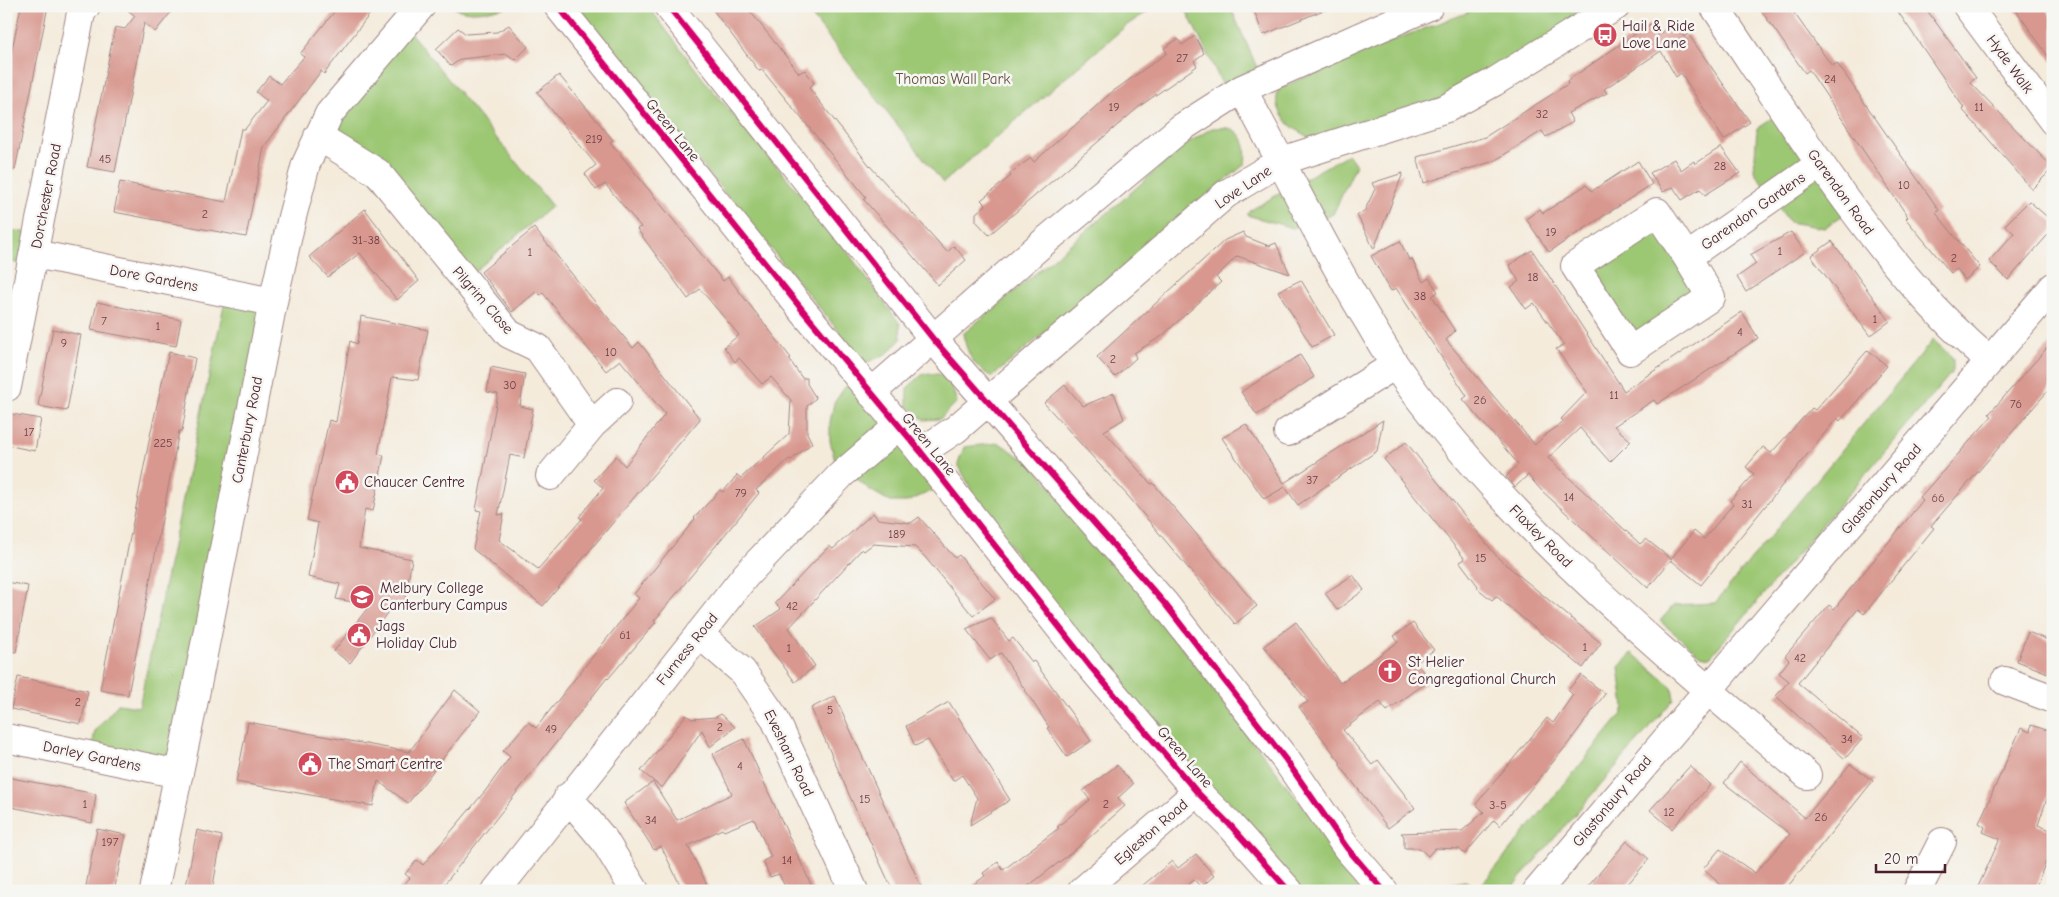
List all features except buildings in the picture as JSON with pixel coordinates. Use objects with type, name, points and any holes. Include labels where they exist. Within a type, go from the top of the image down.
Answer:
[{"type":"street","name":"Dorchester Road","points":[[7,387],[35,254],[81,13],[86,6]]},
{"type":"street","name":"Canterbury Road","points":[[154,891],[273,302],[306,164],[328,114],[421,6]]},
{"type":"street","name":"Green Lane","points":[[558,6],[871,393],[921,452],[1090,666],[1197,792],[1231,826],[1289,891]]},
{"type":"street","points":[[668,6],[934,340],[1165,604],[1286,760],[1347,848],[1384,891]]},
{"type":"street","points":[[871,393],[1044,242],[1181,128],[1242,89],[1429,6]]},
{"type":"street","name":"Love Lane","points":[[921,452],[956,429],[1226,194],[1281,161],[1447,108],[1494,82],[1616,6]]},
{"type":"street","name":"Garendon Road","points":[[1714,6],[1820,164],[1886,254],[1922,297],[1990,360]]},
{"type":"street","name":"Hyde Walk","points":[[1968,6],[2053,121]]},
{"type":"street","name":"Flaxley Road","points":[[1242,89],[1347,286],[1395,365],[1442,426],[1509,504],[1579,574],[1707,689]]},
{"type":"street","name":"Pilgrim Close","points":[[318,136],[378,173],[509,334],[538,348],[592,425]]},
{"type":"street","name":"Garendon Gardens","points":[[1687,257],[1820,164]]},
{"type":"street","name":"Garendon Gardens","points":[[1657,212],[1687,257],[1711,297],[1630,351],[1575,266],[1657,212]]},
{"type":"street","name":"Dore Gardens","points":[[35,254],[273,302]]},
{"type":"street","name":"Glastonbury Road","points":[[1537,891],[1707,689],[1808,574],[2053,287]]},
{"type":"street","points":[[1288,432],[1395,365]]},
{"type":"street","points":[[550,476],[592,425],[618,402]]},
{"type":"street","name":"Furness Road","points":[[496,891],[568,797],[746,575],[841,475],[898,426]]},
{"type":"street","name":"Evesham Road","points":[[699,634],[742,671],[774,717],[854,891]]},
{"type":"street","points":[[2005,681],[2053,699]]},
{"type":"street","points":[[1707,689],[1807,776]]},
{"type":"street","name":"Darley Gardens","points":[[6,738],[179,774]]},
{"type":"street","name":"Egleston Road","points":[[1082,891],[1197,792]]},
{"type":"street","points":[[568,797],[604,840],[635,891]]},
{"type":"street","points":[[1917,891],[1942,842]]},
{"type":"green space","points":[[451,6],[512,6],[473,12]]},
{"type":"green space","points":[[571,6],[648,6],[704,80],[835,235],[900,324],[901,339],[887,354],[865,363]]},
{"type":"green space","name":"Thomas Wall Park","points":[[804,6],[1156,6],[1127,25],[943,183]]},
{"type":"green space","points":[[1184,6],[1230,6],[1259,72],[1226,92]]},
{"type":"green space","points":[[1479,6],[1597,6],[1446,98],[1310,138],[1291,126],[1283,116],[1276,95],[1280,88],[1388,42],[1464,14]]},
{"type":"green space","points":[[408,30],[552,206],[468,277],[326,135]]},
{"type":"green space","points":[[1781,112],[1849,211],[1824,228],[1789,222],[1754,171],[1757,128]]},
{"type":"green space","points":[[1212,128],[1228,128],[1238,133],[1244,142],[1245,164],[992,377],[980,369],[969,354],[963,334],[1118,204],[1183,146]]},
{"type":"green space","points":[[1348,154],[1356,165],[1333,214],[1293,228],[1247,215],[1251,210]]},
{"type":"green space","points":[[1656,220],[1705,296],[1632,343],[1582,266]]},
{"type":"green space","points":[[6,229],[34,234],[28,265],[6,261]]},
{"type":"green space","points":[[225,300],[263,307],[173,773],[91,752],[95,731],[118,704],[139,707]]},
{"type":"green space","points":[[1933,340],[1953,358],[1953,371],[1710,657],[1700,655],[1660,621],[1674,605],[1715,603]]},
{"type":"green space","points":[[923,374],[939,374],[951,385],[957,402],[940,419],[924,420],[907,405],[907,388]]},
{"type":"green space","points":[[854,379],[942,486],[907,502],[891,502],[870,490],[835,460],[830,441],[830,422],[834,403],[845,387]]},
{"type":"green space","points":[[999,443],[1032,464],[1148,603],[1291,791],[1372,891],[1300,891],[1072,632],[974,495],[958,464],[964,447]]},
{"type":"green space","points":[[1632,653],[1672,687],[1674,699],[1509,891],[1430,891],[1433,887],[1465,881],[1479,888],[1622,714],[1624,707],[1619,667]]},
{"type":"cycle path","points":[[558,6],[804,312],[921,452],[1090,666],[1197,792],[1231,826],[1289,891]]},
{"type":"cycle path","points":[[668,6],[934,340],[1165,604],[1286,760],[1347,848],[1384,891]]},
{"type":"place","name":"Hail & Ride Love Lane","points":[[1605,35]]},
{"type":"place","name":"Chaucer Centre","points":[[347,482]]},
{"type":"place","name":"Melbury College Canterbury Campus","points":[[362,597]]},
{"type":"place","name":"Jags Holiday Club","points":[[359,635]]},
{"type":"place","name":"St Helier Congregational Church","points":[[1390,671]]},
{"type":"place","name":"The Smart Centre","points":[[310,764]]}]
